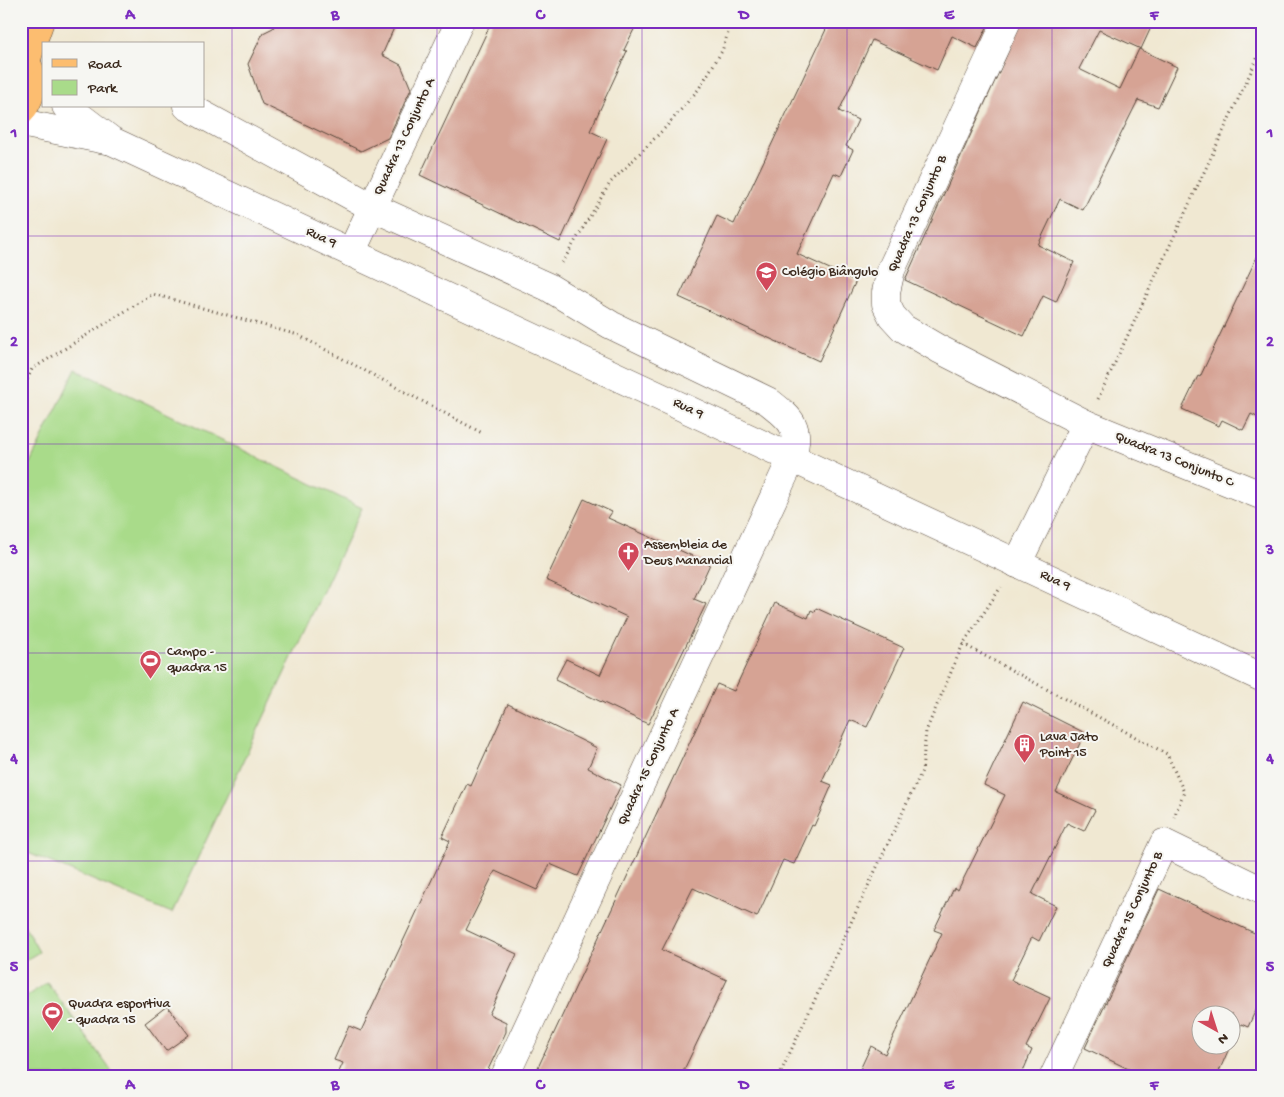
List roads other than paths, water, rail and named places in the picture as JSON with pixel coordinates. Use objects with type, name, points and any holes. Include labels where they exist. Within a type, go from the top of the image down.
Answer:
[{"type":"main road","points":[[21,111],[31,93],[31,72],[40,21]]},
{"type":"street","name":"Quadra 13 Conjunto A","points":[[351,253],[460,21]]},
{"type":"street","name":"Quadra 13 Conjunto B","points":[[1007,21],[891,270],[886,292],[886,304],[892,316],[910,332],[1086,424]]},
{"type":"street","points":[[69,108],[112,141]]},
{"type":"street","points":[[191,108],[372,207],[548,287],[611,325],[596,367]]},
{"type":"street","points":[[21,123],[112,141]]},
{"type":"street","name":"Rua 9","points":[[112,141],[1263,678]]},
{"type":"street","name":"Quadra 15 Conjunto A","points":[[505,1076],[792,458],[797,440],[795,428],[790,419],[768,401],[611,325]]},
{"type":"street","points":[[1017,564],[1086,424]]},
{"type":"street","name":"Quadra 13 Conjunto C","points":[[1086,424],[1263,496]]},
{"type":"street","name":"Quadra 15 Conjunto B","points":[[1054,1076],[1164,843],[1263,891]]},
{"type":"place","name":"Colégio Biângulo","points":[[766,291]]},
{"type":"place","name":"Assembleia de Deus Manancial","points":[[628,572]]},
{"type":"place","name":"Campo - quadra 15","points":[[151,679]]},
{"type":"place","name":"Lava Jato Point 15","points":[[1024,764]]},
{"type":"place","name":"Quadra esportiva - quadra 15","points":[[52,1031]]}]
